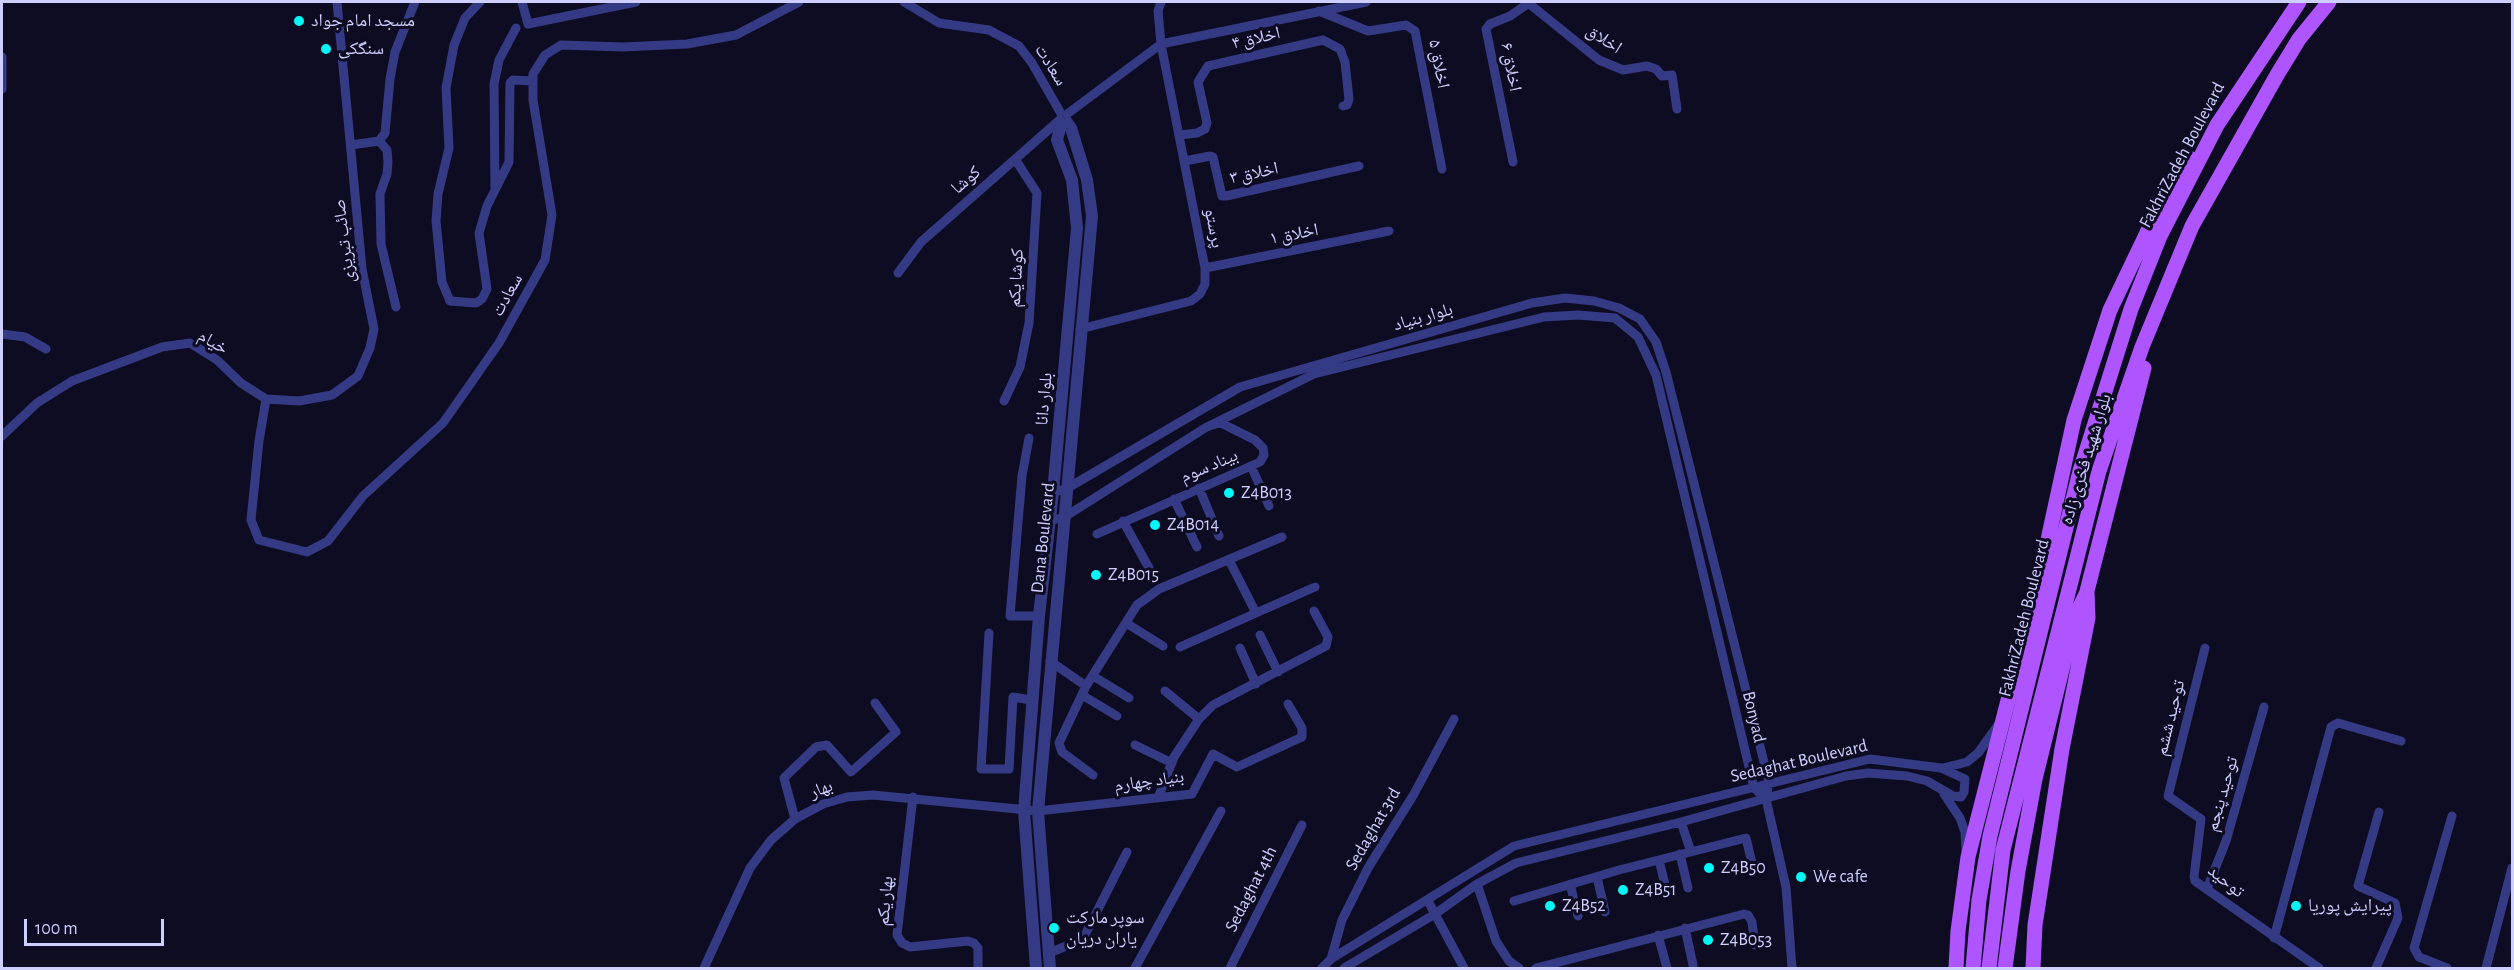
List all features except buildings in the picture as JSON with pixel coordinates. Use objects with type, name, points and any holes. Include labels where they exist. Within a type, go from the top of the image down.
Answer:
[{"type":"main road","name":"FakhriZadeh Boulevard","points":[[1973,969],[1979,900],[1990,836],[2080,471],[2131,309],[2160,237],[2217,125],[2299,2]]},
{"type":"main road","name":"بلوار شهید فخری زاده","points":[[1989,969],[2003,850],[2099,471],[2158,308],[2192,226],[2288,57],[2329,2]]},
{"type":"main road","points":[[1956,969],[1958,931],[1968,857],[2042,567],[2074,420],[2109,310],[2167,191],[2217,125]]},
{"type":"main road","points":[[2006,969],[2018,871],[2035,779],[2075,617],[2087,591],[2158,308]]},
{"type":"main road","points":[[2033,969],[2035,926],[2062,749],[2088,618],[2087,591]]},
{"type":"street","name":"صائب تبریزی","points":[[266,399],[299,401],[332,395],[358,376],[370,348],[374,330],[362,269],[337,2]]},
{"type":"street","points":[[351,145],[379,141],[385,133],[395,52],[415,2]]},
{"type":"street","points":[[480,2],[465,18],[454,45],[447,88],[449,148],[438,194],[436,221],[442,282],[450,301],[476,303],[482,299],[487,288],[478,233],[509,162],[510,83],[513,80],[533,81]]},
{"type":"street","points":[[522,2],[528,24],[636,2]]},
{"type":"street","name":"سعادت","points":[[904,2],[939,23],[989,30],[1019,46],[1032,63],[1063,117]]},
{"type":"street","name":"پرستو","points":[[1080,329],[1191,301],[1200,294],[1205,284],[1205,268],[1161,44],[1158,11],[1161,2]]},
{"type":"street","points":[[1063,117],[1161,44],[1366,2]]},
{"type":"street","name":"اخلاق","points":[[1528,2],[1599,60],[1623,70],[1647,66],[1656,69],[1662,76],[1672,75],[1677,109]]},
{"type":"street","name":"اخلاق ۶","points":[[1513,162],[1486,29],[1490,24],[1510,16],[1528,2]]},
{"type":"street","name":"سعادت","points":[[266,399],[251,520],[259,540],[307,552],[328,541],[363,496],[443,423],[499,343],[545,260],[552,215],[533,100],[533,74],[544,55],[561,45],[623,47],[687,44],[736,35],[792,3]]},
{"type":"street","name":"اخلاق ۵","points":[[1319,12],[1368,32],[1406,25],[1415,31],[1442,170]]},
{"type":"street","points":[[495,191],[494,84],[499,60],[516,28]]},
{"type":"street","name":"اخلاق ۴","points":[[1180,135],[1197,133],[1205,129],[1207,123],[1198,82],[1208,66],[1323,40],[1340,49],[1345,62],[1349,99],[1347,105],[1343,106]]},
{"type":"street","points":[[2,57],[2,89]]},
{"type":"street","name":"کوشا","points":[[898,273],[921,242],[1063,117]]},
{"type":"street","name":"Dana Boulevard","points":[[1050,969],[1038,811],[1050,661],[1057,519],[1066,489],[1092,216],[1087,180],[1071,128],[1063,117]]},
{"type":"street","name":"بلوار دانا","points":[[1024,811],[1039,616],[1057,519],[1053,492],[1077,228],[1075,195],[1057,140],[1063,117]]},
{"type":"street","points":[[379,141],[387,150],[388,162],[387,174],[380,194],[381,244],[396,307]]},
{"type":"street","name":"اخلاق ۳","points":[[1185,161],[1210,156],[1213,158],[1222,196],[1359,165]]},
{"type":"street","name":"کوشا یکم","points":[[1004,401],[1020,367],[1029,323],[1037,193],[1015,159]]},
{"type":"street","name":"اخلاق ۱","points":[[1205,268],[1389,231]]},
{"type":"street","name":"بلوار بنیاد","points":[[1053,492],[1066,489],[1240,387],[1532,303],[1565,298],[1594,301],[1619,308],[1640,319],[1656,342],[1666,372],[1769,782]]},
{"type":"street","name":"بلوار بنیاد","points":[[1057,519],[1205,428],[1314,374],[1544,318],[1578,315],[1615,318],[1638,337],[1656,375],[1686,504]]},
{"type":"street","points":[[2,334],[25,337],[46,349]]},
{"type":"street","name":"خیام","points":[[2,436],[37,403],[72,381],[162,346],[190,343],[217,360],[241,383],[266,399]]},
{"type":"street","name":"بیناد سوم","points":[[1097,534],[1260,462],[1264,455],[1263,448],[1255,440],[1219,422],[1205,428]]},
{"type":"street","points":[[1029,438],[1022,476],[1010,616],[1039,616]]},
{"type":"street","points":[[1251,466],[1269,506]]},
{"type":"street","points":[[1199,488],[1219,536]]},
{"type":"street","points":[[1174,499],[1197,547]]},
{"type":"street","name":"Bonyad","points":[[1686,504],[1754,788]]},
{"type":"street","points":[[1123,521],[1149,568]]},
{"type":"street","points":[[1093,775],[1058,747],[1084,691],[1137,605],[1159,589],[1282,537]]},
{"type":"street","points":[[1229,560],[1256,613]]},
{"type":"street","points":[[1180,647],[1315,588]]},
{"type":"street","points":[[1158,798],[1172,763],[1199,719],[1213,705],[1326,646],[1328,637],[1314,611]]},
{"type":"street","points":[[1126,623],[1163,646]]},
{"type":"street","points":[[989,633],[981,769],[1009,769],[1013,697],[1031,700]]},
{"type":"street","points":[[1260,635],[1278,672]]},
{"type":"street","points":[[1240,648],[1256,684]]},
{"type":"street","name":"توحید ششم","points":[[2168,796],[2205,648]]},
{"type":"street","points":[[1050,661],[1084,691],[1118,716]]},
{"type":"street","points":[[1093,676],[1129,698]]},
{"type":"street","points":[[1165,691],[1199,719]]},
{"type":"street","points":[[795,819],[784,778],[816,747],[827,746],[851,772],[896,732],[875,703]]},
{"type":"street","name":"بنیاد چهارم","points":[[1038,811],[1192,794],[1213,754],[1237,767],[1298,740],[1304,734],[1288,704]]},
{"type":"street","name":"توحید پنجم","points":[[2207,889],[2226,841],[2264,707]]},
{"type":"street","name":"Sedaghat 3rd","points":[[1331,959],[1342,920],[1368,868],[1414,794],[1454,719]]},
{"type":"street","points":[[1941,768],[1967,762],[1978,753],[2002,721]]},
{"type":"street","points":[[2274,938],[2331,727],[2338,723],[2401,741]]},
{"type":"street","points":[[1135,745],[1172,763]]},
{"type":"street","name":"Sedaghat Boulevard","points":[[1322,969],[1331,959],[1514,846],[1870,759],[1941,768],[1960,775],[1966,786],[1960,796],[1953,796],[1927,781],[1907,776],[1868,773],[1846,776],[1681,822],[1516,863],[1477,884],[1435,914],[1344,969]]},
{"type":"street","points":[[1769,782],[1766,799],[1786,887],[1792,969]]},
{"type":"street","points":[[1754,788],[1766,799]]},
{"type":"street","points":[[1941,790],[1960,818],[1965,832],[1964,848],[1968,857]]},
{"type":"street","name":"بهار","points":[[704,969],[750,867],[771,840],[795,819],[823,804],[847,797],[873,795],[913,797],[1038,811]]},
{"type":"street","name":"توحید","points":[[2168,796],[2201,819],[2193,872],[2195,881],[2319,969]]},
{"type":"street","name":"بهار یکم","points":[[913,797],[897,935],[902,943],[910,947],[968,941],[974,943],[978,948],[978,969]]},
{"type":"street","points":[[1024,811],[1036,969]]},
{"type":"street","points":[[1135,969],[1221,811]]},
{"type":"street","points":[[2376,969],[2398,918],[2395,903],[2358,886],[2379,812]]},
{"type":"street","points":[[2447,969],[2419,957],[2415,954],[2414,948],[2452,816]]},
{"type":"street","points":[[1681,822],[1691,852]]},
{"type":"street","name":"Sedaghat 4th","points":[[1230,969],[1302,825]]},
{"type":"street","points":[[1514,901],[1680,854],[1746,838],[1752,863]]},
{"type":"street","points":[[1048,953],[1081,940],[1127,852]]},
{"type":"street","points":[[1680,854],[1688,888]]},
{"type":"street","points":[[1659,860],[1667,892]]},
{"type":"street","points":[[2486,969],[2512,868]]},
{"type":"street","points":[[1597,877],[1605,912]]},
{"type":"street","points":[[1477,884],[1496,941],[1509,961],[1519,969]]},
{"type":"street","points":[[1570,884],[1578,916]]},
{"type":"street","points":[[1428,901],[1464,969]]},
{"type":"street","points":[[1536,969],[1658,934],[1748,915],[1755,945]]},
{"type":"street","points":[[1685,928],[1693,965]]},
{"type":"street","points":[[1658,934],[1667,969]]},
{"type":"street","points":[[1572,958],[1575,969]]},
{"type":"place","name":"مسجد امام جواد","points":[[299,21]]},
{"type":"place","name":"سنگکی","points":[[326,49]]},
{"type":"place","name":"Z4B013","points":[[1229,493]]},
{"type":"place","name":"Z4B014","points":[[1155,525]]},
{"type":"place","name":"Z4B015","points":[[1096,575]]},
{"type":"place","name":"Z4B50","points":[[1709,868]]},
{"type":"place","name":"We cafe","points":[[1801,877]]},
{"type":"place","name":"Z4B51","points":[[1623,890]]},
{"type":"place","name":"Z4B52","points":[[1550,906]]},
{"type":"place","name":"پیرایش پوریا","points":[[2296,906]]},
{"type":"place","name":"سوپر مارکت یاران دریان","points":[[1054,928]]},
{"type":"place","name":"Z4B053","points":[[1708,940]]}]
